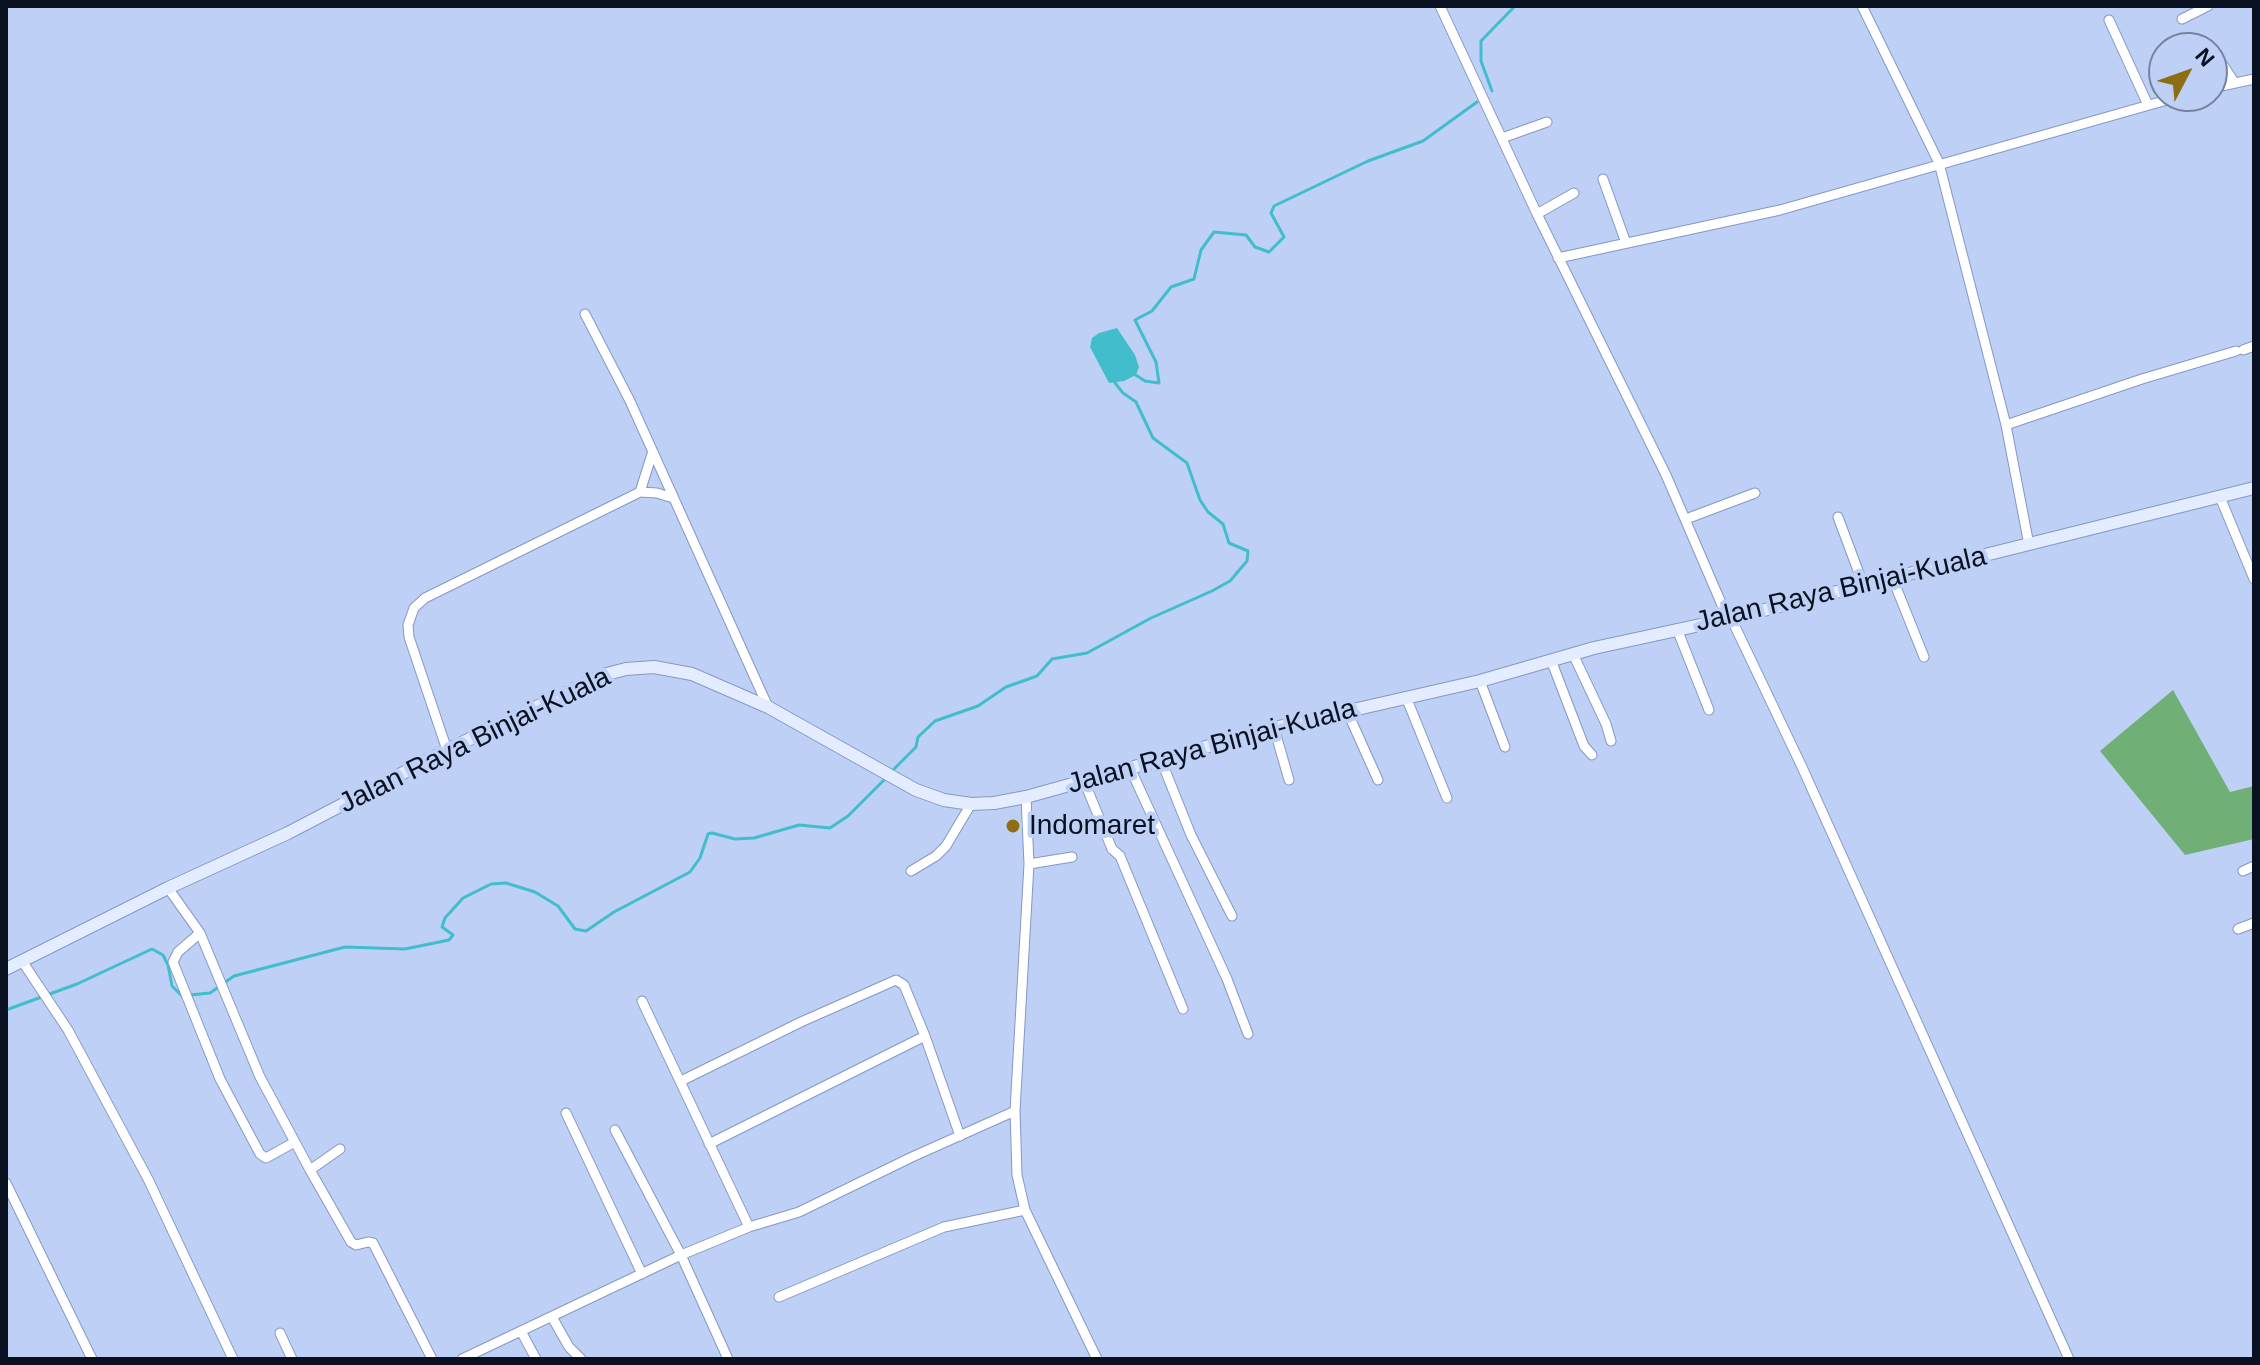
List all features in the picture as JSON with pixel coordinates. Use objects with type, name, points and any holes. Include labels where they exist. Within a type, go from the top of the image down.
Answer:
[{"type":"main road","name":"Jalan Raya Binjai-Kuala","points":[[6,969],[168,888],[288,833],[447,750],[603,675],[626,669],[654,667],[692,674],[768,707],[916,790],[944,800],[971,804],[1026,797],[1274,728],[1480,681],[1573,654],[1729,619],[2254,488]]},
{"type":"street","points":[[1440,6],[1802,767],[2069,1359]]},
{"type":"street","points":[[1862,6],[1939,163],[2006,425],[2029,545]]},
{"type":"street","points":[[2182,19],[2208,6]]},
{"type":"street","points":[[1558,258],[1780,210],[2148,105],[2109,20]]},
{"type":"street","points":[[2228,73],[2234,82]]},
{"type":"street","points":[[2228,84],[2254,79]]},
{"type":"street","points":[[1502,138],[1547,122]]},
{"type":"street","points":[[1603,179],[1626,243]]},
{"type":"street","points":[[1537,214],[1574,193]]},
{"type":"street","points":[[585,314],[630,401],[768,707]]},
{"type":"street","points":[[2006,425],[2142,379],[2254,346]]},
{"type":"street","points":[[640,492],[652,454]]},
{"type":"street","points":[[447,750],[409,637],[408,625],[414,608],[425,598],[640,492],[673,498]]},
{"type":"street","points":[[1686,519],[1755,493]]},
{"type":"street","points":[[2220,497],[2254,579]]},
{"type":"street","points":[[1838,517],[1863,584]]},
{"type":"street","points":[[1892,577],[1924,657]]},
{"type":"street","points":[[1677,629],[1709,710]]},
{"type":"street","points":[[1573,654],[1611,741]]},
{"type":"street","points":[[1551,660],[1584,746],[1592,755]]},
{"type":"street","points":[[1480,681],[1505,747]]},
{"type":"street","points":[[1406,697],[1447,798]]},
{"type":"street","points":[[1347,711],[1378,780]]},
{"type":"street","points":[[1274,728],[1289,780]]},
{"type":"street","points":[[1161,760],[1191,835],[1232,916]]},
{"type":"street","points":[[1130,768],[1227,979],[1248,1034]]},
{"type":"street","points":[[1084,781],[1112,849],[1120,856],[1183,1009]]},
{"type":"street","points":[[1026,797],[1029,864],[1015,1111],[1017,1175],[1025,1210],[1097,1359]]},
{"type":"street","points":[[911,871],[946,846],[971,804]]},
{"type":"street","points":[[1029,864],[1072,857]]},
{"type":"street","points":[[2243,871],[2254,866]]},
{"type":"street","points":[[168,888],[200,933],[260,1077],[293,1143],[351,1242],[356,1245],[373,1243],[432,1359]]},
{"type":"street","points":[[2238,929],[2254,923]]},
{"type":"street","points":[[200,933],[178,952],[173,962],[220,1079],[260,1154],[266,1158],[293,1143]]},
{"type":"street","points":[[22,961],[68,1030],[141,1165],[233,1359]]},
{"type":"street","points":[[681,1081],[896,980],[904,985],[925,1036],[960,1136]]},
{"type":"street","points":[[642,1001],[749,1227]]},
{"type":"street","points":[[709,1144],[925,1036]]},
{"type":"street","points":[[462,1359],[681,1255],[749,1227],[799,1212],[1015,1111]]},
{"type":"street","points":[[566,1113],[642,1274]]},
{"type":"street","points":[[615,1130],[681,1255],[728,1359]]},
{"type":"street","points":[[310,1170],[340,1149]]},
{"type":"street","points":[[6,1183],[92,1359]]},
{"type":"street","points":[[779,1297],[944,1227],[1025,1210]]},
{"type":"street","points":[[552,1317],[569,1347],[581,1359]]},
{"type":"street","points":[[521,1331],[536,1359]]},
{"type":"street","points":[[280,1333],[292,1359]]},
{"type":"shaded area","points":[[1117,328],[1135,355],[1139,367],[1136,375],[1109,383],[1090,347],[1092,338],[1099,333]]},
{"type":"shaded area","points":[[2173,690],[2230,792],[2254,786],[2254,839],[2185,855],[2100,751]]},
{"type":"waterway","points":[[1492,91],[1481,61],[1481,41],[1515,6]]},
{"type":"waterway","points":[[1134,374],[1145,381],[1159,383],[1156,362],[1135,320],[1152,311],[1171,287],[1194,279],[1201,250],[1214,232],[1246,235],[1255,247],[1269,252],[1284,237],[1271,213],[1274,206],[1368,161],[1423,141],[1477,102]]},
{"type":"waterway","points":[[892,771],[916,747],[918,737],[935,721],[978,706],[1006,687],[1037,676],[1052,659],[1087,653],[1151,618],[1212,591],[1230,581],[1247,561],[1248,551],[1229,543],[1223,524],[1208,512],[1200,500],[1187,463],[1153,438],[1136,402],[1123,393],[1116,380]]},
{"type":"waterway","points":[[190,995],[210,993],[234,976],[345,947],[405,949],[449,940],[453,935],[442,927],[445,918],[463,898],[491,884],[506,883],[535,892],[558,906],[575,929],[586,931],[614,912],[690,872],[700,858],[708,834],[735,839],[754,838],[799,825],[830,828],[848,816],[887,777]]},
{"type":"waterway","points":[[6,1010],[77,984],[152,949],[163,955],[172,986],[182,996]]},
{"type":"place","name":"Indomaret","points":[[1013,826]]}]
